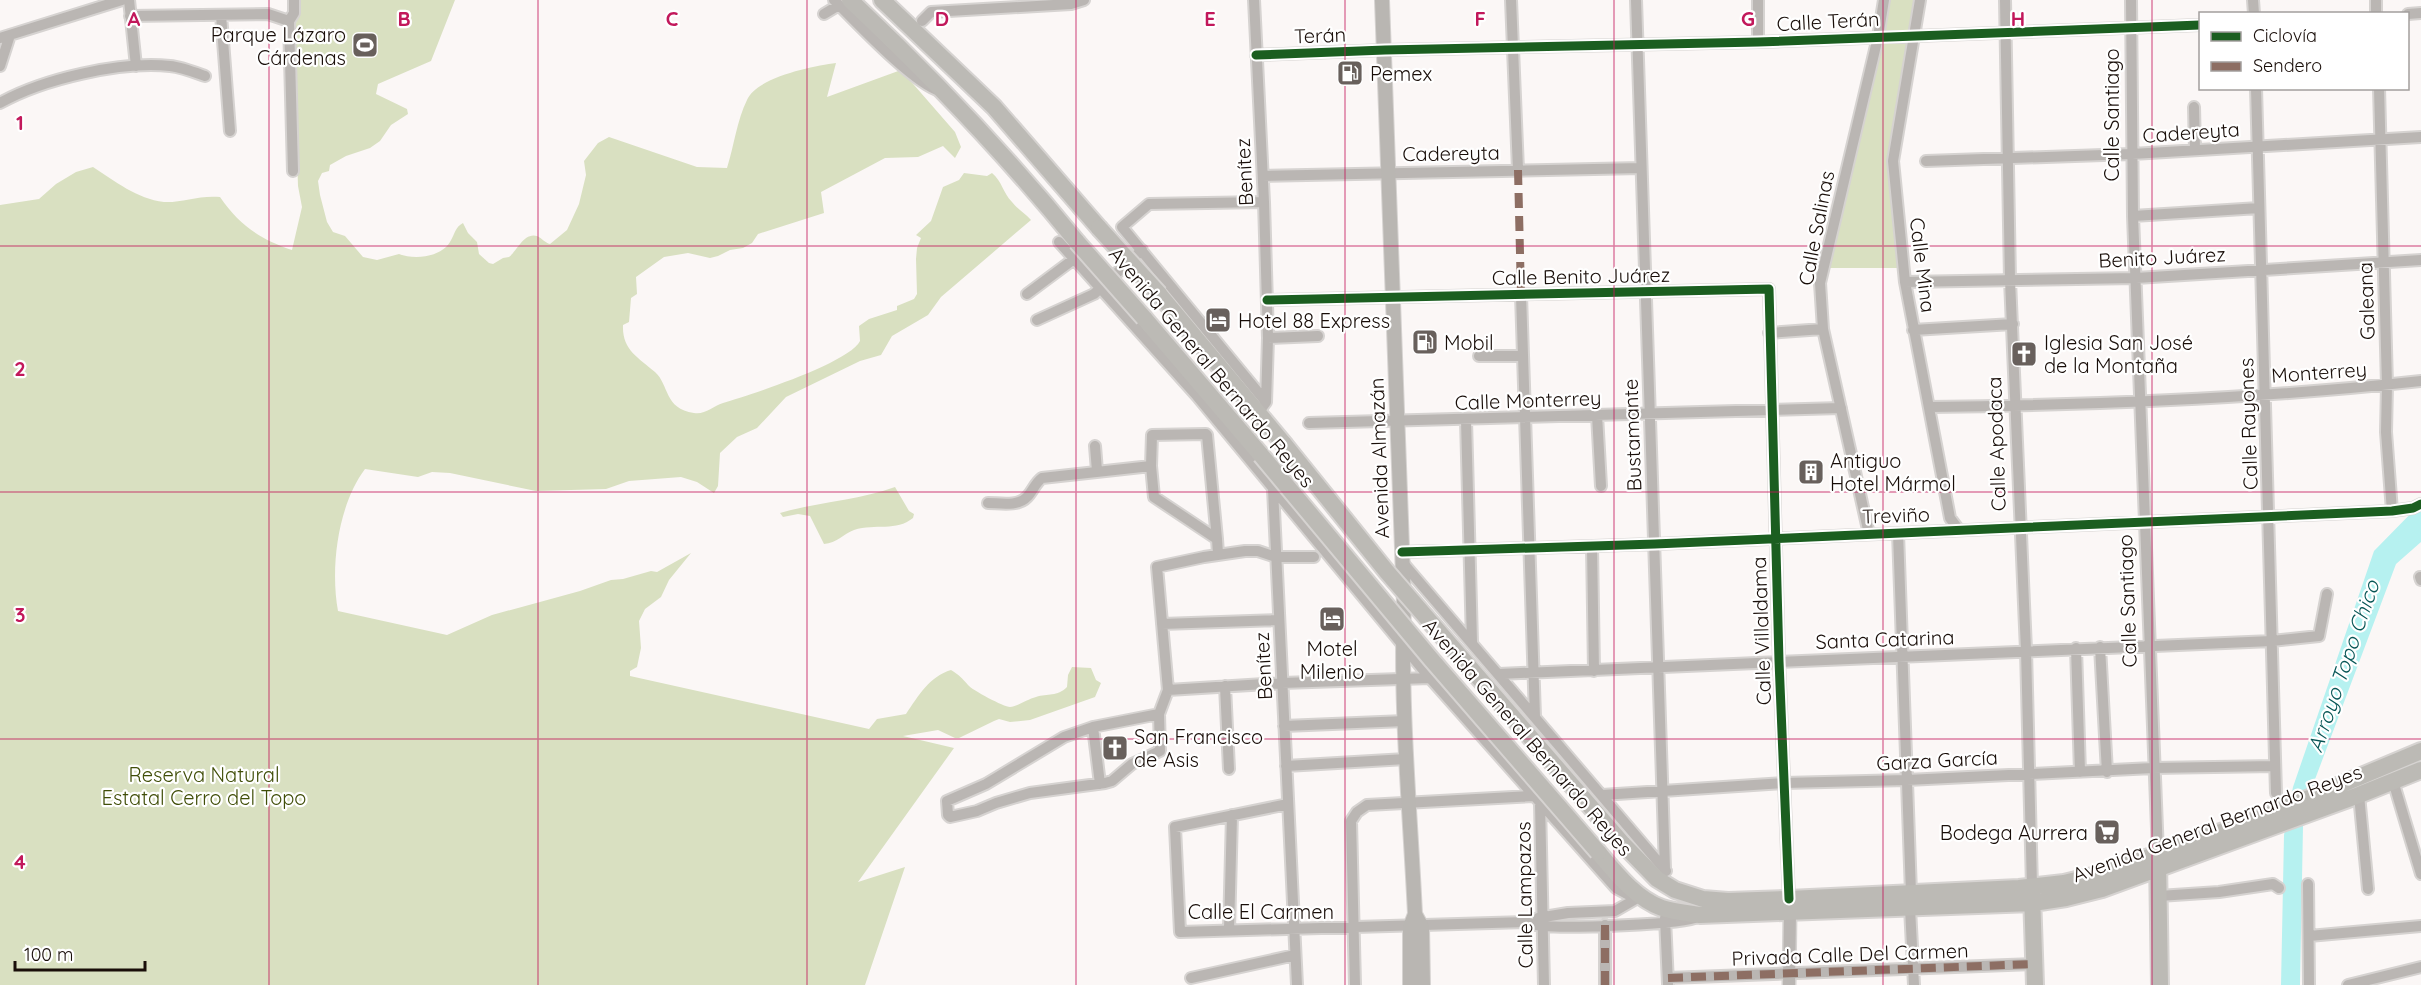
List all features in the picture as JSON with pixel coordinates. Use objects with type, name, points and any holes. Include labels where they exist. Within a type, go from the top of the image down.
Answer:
[{"type":"main road","name":"Avenida General Bernardo Reyes","points":[[882,0],[979,91],[1203,345],[1262,407],[1284,444],[1387,572],[1622,843],[1657,879],[1675,891],[1703,899],[1789,906]]},
{"type":"main road","name":"Avenida Almazán","points":[[1382,0],[1402,558],[1406,759],[1416,922],[1423,985]]},
{"type":"main road","name":"Avenida General Bernardo Reyes","points":[[841,2],[916,62],[1033,188],[1182,364],[1201,394],[1261,455],[1431,659],[1598,852],[1665,916],[1700,915],[1789,906],[1910,900],[2032,895],[2066,898],[2102,889],[2158,861],[2421,751]]},
{"type":"main road","points":[[1033,188],[1041,189],[1049,186],[1052,180],[1051,172]]},
{"type":"main road","points":[[1182,364],[1188,348],[1192,345],[1203,345]]},
{"type":"main road","name":"Avenida General Bernardo Reyes","points":[[2158,861],[2359,795],[2421,770]]},
{"type":"main road","name":"Calle Santiago","points":[[2158,861],[2160,985]]},
{"type":"main road","name":"Calle Apodaca","points":[[2032,895],[2035,985]]},
{"type":"main road","name":"Avenida Almazán","points":[[1410,985],[1416,922]]},
{"type":"street","points":[[0,66],[5,37],[107,2],[122,0]]},
{"type":"street","points":[[129,0],[136,66]]},
{"type":"street","points":[[293,171],[289,21],[294,13],[294,0]]},
{"type":"street","points":[[930,0],[932,12]]},
{"type":"street","points":[[922,21],[932,12],[1071,4],[1084,0]]},
{"type":"street","name":"Benítez","points":[[1254,0],[1268,338],[1262,407]]},
{"type":"street","points":[[1511,0],[1518,170]]},
{"type":"street","name":"Bustamante","points":[[1636,0],[1665,869]]},
{"type":"street","points":[[1758,0],[1758,42]]},
{"type":"street","name":"Calle Salinas","points":[[1869,534],[1823,329],[1820,283],[1878,37],[1884,0]]},
{"type":"street","name":"Calle Mina","points":[[1920,0],[1893,161],[1905,282],[1913,330],[1930,407],[1950,518],[1959,530]]},
{"type":"street","name":"Calle Apodaca","points":[[2005,0],[2010,280],[2026,650],[2032,895]]},
{"type":"street","name":"Calle Santiago","points":[[2131,0],[2133,216],[2158,861]]},
{"type":"street","points":[[824,14],[841,2]]},
{"type":"street","points":[[130,16],[268,14],[289,21]]},
{"type":"street","points":[[221,15],[230,131]]},
{"type":"street","name":"Calle Terán","points":[[1385,50],[1758,42],[2199,25]]},
{"type":"street","name":"Terán","points":[[1257,55],[1385,50]]},
{"type":"street","points":[[0,103],[46,83],[136,66],[170,66],[205,76]]},
{"type":"street","name":"Calle Rayones","points":[[2256,90],[2276,794]]},
{"type":"street","name":"Galeana","points":[[2379,90],[2387,441],[2392,511]]},
{"type":"street","points":[[2194,107],[2195,150]]},
{"type":"street","name":"Cadereyta","points":[[1926,161],[2132,154],[2421,137]]},
{"type":"street","name":"Cadereyta","points":[[1263,176],[1641,168]]},
{"type":"street","points":[[1262,407],[1122,227],[1143,207],[1153,203],[1264,202]]},
{"type":"street","points":[[2133,216],[2259,208]]},
{"type":"street","points":[[1059,242],[1201,394],[1273,489],[1418,664],[1536,800],[1617,888],[1629,895],[1641,895]]},
{"type":"street","points":[[1037,320],[1101,289],[1142,250]]},
{"type":"street","points":[[1027,294],[1074,259]]},
{"type":"street","name":"Benito Juárez","points":[[1905,282],[2136,278],[2421,260]]},
{"type":"street","name":"Calle Benito Juárez","points":[[1393,298],[1769,289]]},
{"type":"street","name":"Calle Villaldama","points":[[1769,289],[1779,661],[1789,906],[1789,980]]},
{"type":"street","points":[[1521,295],[1535,718]]},
{"type":"street","points":[[1267,300],[1393,298]]},
{"type":"street","points":[[1913,330],[2013,324]]},
{"type":"street","points":[[1769,333],[1823,329]]},
{"type":"street","points":[[1268,338],[1318,336]]},
{"type":"street","points":[[1479,356],[1522,356]]},
{"type":"street","points":[[2387,385],[2421,381]]},
{"type":"street","name":"Monterrey","points":[[1930,407],[2017,406],[2265,394],[2387,385]]},
{"type":"street","name":"Calle Monterrey","points":[[1397,422],[1841,408]]},
{"type":"street","points":[[1597,415],[1601,486]]},
{"type":"street","points":[[1466,420],[1472,642]]},
{"type":"street","points":[[1309,423],[1397,422]]},
{"type":"street","points":[[1217,539],[1154,497],[1151,466],[1152,435],[1206,433],[1217,539],[1218,554]]},
{"type":"street","points":[[1095,446],[1097,471]]},
{"type":"street","points":[[988,503],[1021,501],[1042,478],[1151,466]]},
{"type":"street","name":"Benítez","points":[[1273,489],[1297,985]]},
{"type":"street","name":"Treviño","points":[[1402,558],[1470,550],[2392,511],[2413,508],[2421,504]]},
{"type":"street","points":[[1898,533],[1914,985]]},
{"type":"street","points":[[1592,546],[1594,671]]},
{"type":"street","points":[[1159,714],[1093,727],[1064,737],[986,784],[947,801],[946,808],[950,817],[971,813],[996,802],[1030,793],[1112,781],[1132,764],[1160,751],[1159,714],[1168,690],[1157,567],[1218,554],[1252,551],[1276,556],[1314,557]]},
{"type":"street","points":[[1402,558],[1439,607],[1472,642],[1665,869],[1675,891]]},
{"type":"street","name":"Santa Catarina","points":[[1499,674],[2026,650],[2272,642],[2316,637],[2321,634],[2326,594]]},
{"type":"street","points":[[1418,664],[1412,645],[1414,628],[1424,614],[1439,607]]},
{"type":"street","points":[[1162,624],[1279,620]]},
{"type":"street","points":[[2100,647],[2107,772]]},
{"type":"street","points":[[2076,648],[2080,772]]},
{"type":"street","points":[[1168,690],[1282,682],[1430,678]]},
{"type":"street","points":[[1225,686],[1229,769]]},
{"type":"street","points":[[1284,726],[1405,721]]},
{"type":"street","points":[[1093,727],[1100,784]]},
{"type":"street","points":[[1286,766],[1406,759]]},
{"type":"street","name":"Garza García","points":[[1602,795],[1784,783],[2107,772],[2154,768],[2275,766]]},
{"type":"street","points":[[2393,781],[2421,874]]},
{"type":"street","points":[[2359,795],[2368,889]]},
{"type":"street","points":[[1355,985],[1351,821],[1357,812],[1367,805],[1536,800]]},
{"type":"street","name":"Calle Lampazos","points":[[1536,800],[1544,985]]},
{"type":"street","points":[[1229,930],[1232,815],[1288,804]]},
{"type":"street","name":"Calle El Carmen","points":[[1232,815],[1176,827],[1180,933],[1354,928],[1416,922],[1543,921]]},
{"type":"street","points":[[2159,896],[2219,892],[2273,884],[2279,888]]},
{"type":"street","points":[[2308,884],[2309,985]]},
{"type":"street","points":[[1543,921],[1615,911],[1641,895]]},
{"type":"street","points":[[1543,921],[1605,925],[1665,916],[1668,982]]},
{"type":"street","points":[[1605,925],[1605,985]]},
{"type":"street","points":[[2308,936],[2421,926]]},
{"type":"street","points":[[1191,978],[1295,955]]},
{"type":"street","name":"Privada Calle Del Carmen","points":[[1668,982],[1789,980],[1913,969],[2034,964]]},
{"type":"street","points":[[2349,985],[2384,981],[2421,967]]},
{"type":"green space","name":"Reserva Natural Estatal Cerro del Topo","points":[[300,0],[455,0],[431,61],[378,84],[376,94],[407,109],[408,114],[391,125],[380,141],[370,148],[346,156],[330,165],[329,171],[322,173],[318,181],[327,222],[333,232],[345,236],[363,257],[377,260],[399,254],[420,257],[434,254],[446,247],[463,223],[468,233],[477,242],[479,254],[493,264],[509,257],[528,237],[537,236],[550,244],[567,230],[579,204],[586,175],[584,161],[598,143],[609,137],[697,167],[727,168],[747,100],[762,85],[787,74],[836,63],[827,97],[901,70],[955,132],[961,147],[955,158],[943,146],[918,157],[885,158],[821,192],[824,213],[758,234],[752,243],[743,248],[730,250],[718,256],[710,258],[688,253],[664,257],[636,277],[637,294],[631,298],[629,322],[623,325],[625,341],[632,352],[655,372],[668,396],[677,407],[684,411],[702,413],[719,404],[775,386],[838,359],[852,350],[860,341],[859,326],[869,319],[897,310],[897,306],[914,299],[917,294],[917,248],[921,238],[916,235],[931,221],[943,187],[959,180],[964,173],[987,176],[992,173],[1016,207],[1031,220],[941,297],[928,315],[892,336],[881,355],[860,361],[786,397],[757,428],[737,437],[720,453],[718,486],[714,493],[697,482],[681,477],[629,481],[606,489],[536,491],[450,473],[432,472],[418,477],[365,469],[348,500],[342,518],[335,575],[338,611],[447,635],[492,615],[580,591],[611,580],[651,571],[657,572],[691,553],[669,580],[661,597],[645,609],[639,621],[641,648],[637,667],[630,671],[630,676],[869,729],[877,719],[906,714],[931,682],[951,670],[975,691],[1010,707],[1063,690],[1067,687],[1068,675],[1072,667],[1091,668],[1096,680],[1101,683],[1095,697],[1030,720],[1010,722],[999,719],[959,738],[938,730],[903,736],[954,748],[858,882],[905,867],[865,985],[0,985],[0,205],[39,199],[56,184],[76,172],[93,167],[127,189],[154,200],[170,202],[220,197],[235,216],[251,230],[292,250],[302,207],[298,186],[293,29],[300,14]]},
{"type":"green space","points":[[1884,0],[1920,0],[1893,161],[1903,268],[1822,268]]},
{"type":"green space","points":[[895,487],[909,511],[914,514],[913,518],[900,525],[854,530],[829,543],[824,544],[810,516],[798,514],[783,517],[780,513],[868,495]]},
{"type":"water","name":"Arroyo Topo Chico","points":[[2421,503],[2421,542],[2396,564],[2314,782],[2303,826],[2300,985],[2281,985],[2284,835],[2293,787],[2374,551]]},
{"type":"marked path","points":[[1518,170],[1521,295]]},
{"type":"marked path","points":[[1605,925],[1605,985]]},
{"type":"marked path","points":[[1668,978],[2034,964]]},
{"type":"cycle path","points":[[1256,55],[1758,42],[2199,25]]},
{"type":"cycle path","points":[[1267,300],[1769,289],[1779,661],[1789,899]]},
{"type":"cycle path","points":[[1402,552],[1655,544],[2392,511],[2413,508],[2421,504]]},
{"type":"place","name":"Parque Lázaro Cárdenas","points":[[365,45]]},
{"type":"place","name":"Pemex","points":[[1350,73]]},
{"type":"place","name":"Hotel 88 Express","points":[[1218,320]]},
{"type":"place","name":"Mobil","points":[[1425,342]]},
{"type":"place","name":"Iglesia San José de la Montaña","points":[[2024,354]]},
{"type":"place","name":"Antiguo Hotel Mármol","points":[[1811,472]]},
{"type":"place","name":"Motel Milenio","points":[[1332,619]]},
{"type":"place","name":"San Francisco de Asis","points":[[1115,748]]},
{"type":"place","name":"Bodega Aurrera","points":[[2107,832]]}]
